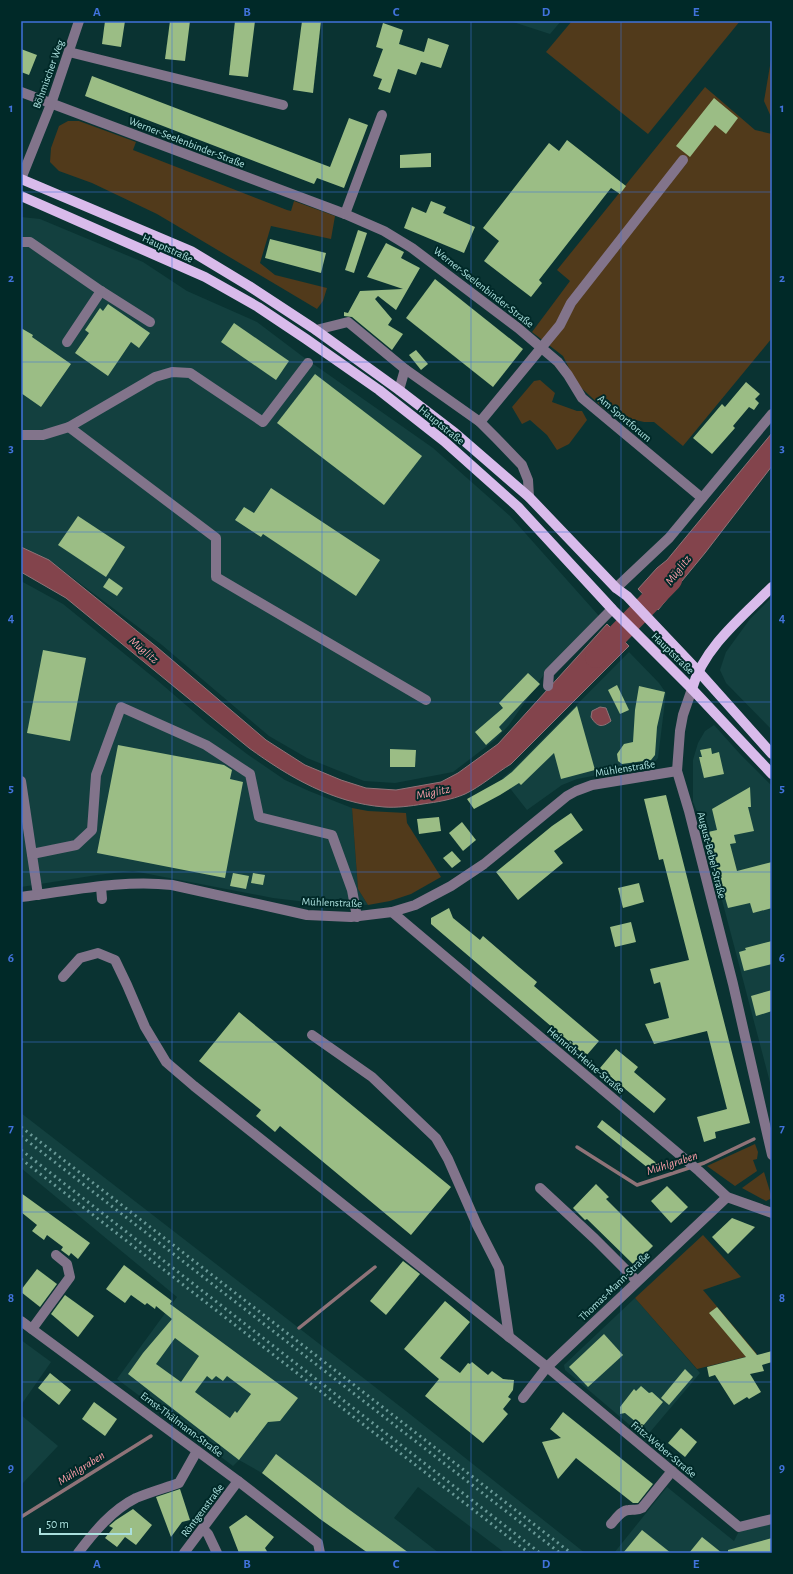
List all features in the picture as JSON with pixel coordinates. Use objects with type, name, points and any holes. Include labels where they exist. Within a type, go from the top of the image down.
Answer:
[{"type":"main road","name":"Hauptstraße","points":[[21,179],[190,251],[249,286],[316,330],[399,390],[455,434],[529,497],[616,588],[627,596],[698,671],[772,754]]},
{"type":"main road","name":"Hauptstraße","points":[[21,196],[205,277],[258,308],[328,353],[444,442],[518,507],[612,610],[692,689],[772,774]]},
{"type":"main road","name":"August-Bebel-Straße","points":[[692,689],[698,671],[725,633],[772,587]]},
{"type":"street","name":"Böhmischer Weg","points":[[21,179],[51,104],[79,21]]},
{"type":"street","points":[[69,52],[283,105]]},
{"type":"street","name":"Werner-Seelenbinder-Straße","points":[[21,92],[345,214],[384,231],[412,248],[518,328],[542,348]]},
{"type":"street","points":[[345,214],[382,115]]},
{"type":"street","points":[[480,422],[560,325],[571,303],[683,160]]},
{"type":"street","points":[[21,242],[30,242],[150,322]]},
{"type":"street","points":[[67,342],[102,291]]},
{"type":"street","points":[[316,330],[348,322],[405,369],[480,422],[522,465],[528,480],[529,497]]},
{"type":"street","name":"Am Sportforum","points":[[542,348],[561,366],[582,398],[702,498]]},
{"type":"street","points":[[21,435],[43,435],[69,428],[155,377],[172,372],[190,373],[263,422],[308,363]]},
{"type":"street","points":[[399,390],[405,369]]},
{"type":"street","points":[[616,588],[669,538],[772,414]]},
{"type":"street","points":[[69,428],[216,538],[216,577],[426,700]]},
{"type":"street","points":[[548,686],[548,673],[612,610]]},
{"type":"street","name":"August-Bebel-Straße","points":[[692,689],[683,715],[680,731],[677,772],[689,811],[733,984],[772,1155]]},
{"type":"street","points":[[32,854],[76,845],[92,830],[96,775],[121,707],[206,745],[250,774],[259,817],[332,834],[352,890],[357,917]]},
{"type":"street","name":"Mühlenstraße","points":[[21,897],[132,883],[152,882],[172,885],[307,915],[357,917],[392,912],[415,905],[451,886],[484,864],[567,796],[576,791],[592,785],[677,772]]},
{"type":"street","points":[[21,781],[38,895]]},
{"type":"street","points":[[101,887],[102,899]]},
{"type":"street","name":"Heinrich-Heine-Straße","points":[[392,912],[688,1161],[727,1197],[772,1214]]},
{"type":"street","name":"Fritz-Weber-Straße","points":[[63,977],[80,958],[98,954],[115,960],[145,1028],[166,1062],[200,1091],[547,1367],[739,1527],[772,1518]]},
{"type":"street","points":[[312,1035],[372,1077],[436,1138],[448,1159],[477,1225],[499,1268],[509,1337]]},
{"type":"street","points":[[540,1188],[595,1239],[637,1281]]},
{"type":"street","name":"Thomas-Mann-Straße","points":[[523,1398],[547,1367],[727,1197]]},
{"type":"street","points":[[32,1329],[70,1277],[67,1264],[56,1255]]},
{"type":"street","name":"Ernst-Thälmann-Straße","points":[[21,1321],[238,1481],[318,1543],[320,1553]]},
{"type":"street","points":[[78,1553],[110,1517],[136,1498],[180,1482],[197,1451]]},
{"type":"street","points":[[611,1524],[620,1513],[627,1510],[637,1510],[642,1508],[672,1471]]},
{"type":"street","name":"Röntgenstraße","points":[[184,1553],[238,1481]]},
{"type":"street","points":[[203,1529],[208,1534],[217,1553]]},
{"type":"shaded area","points":[[510,21],[561,21],[550,34]]},
{"type":"shaded area","points":[[572,21],[740,21],[648,134],[546,52]]},
{"type":"shaded area","points":[[772,54],[772,119],[764,101]]},
{"type":"shaded area","points":[[705,87],[755,130],[772,134],[772,338],[683,446],[654,422],[644,422],[614,415],[602,407],[577,384],[563,356],[532,332],[570,281],[557,270]]},
{"type":"shaded area","points":[[68,121],[79,121],[136,142],[133,150],[287,210],[291,211],[294,201],[335,216],[331,239],[271,226],[260,263],[275,275],[327,288],[323,301],[317,309],[157,214],[92,183],[59,171],[50,162],[51,148],[59,126]]},
{"type":"shaded area","points":[[21,217],[40,219],[143,262],[187,291],[257,322],[302,356],[433,448],[510,516],[599,616],[545,673],[509,725],[495,740],[453,772],[395,783],[364,781],[307,758],[269,736],[162,645],[49,560],[21,547]]},
{"type":"shaded area","points":[[540,380],[555,393],[552,402],[577,411],[582,411],[587,420],[569,444],[557,450],[547,435],[530,420],[522,424],[512,407],[534,381]]},
{"type":"shaded area","points":[[21,581],[63,604],[158,681],[208,724],[247,754],[285,780],[352,808],[358,889],[368,905],[315,903],[273,898],[133,871],[21,887]]},
{"type":"shaded area","points":[[772,597],[772,730],[726,683],[720,670],[726,652],[750,619]]},
{"type":"shaded area","points":[[629,652],[659,683],[666,693],[658,758],[655,762],[645,766],[577,779],[562,785],[527,810],[502,778],[511,771]]},
{"type":"shaded area","points":[[714,725],[772,786],[772,1090],[702,824],[693,802],[693,760],[698,743],[705,731]]},
{"type":"shaded area","points":[[352,808],[368,811],[406,813],[407,823],[441,877],[411,894],[390,901],[368,905],[358,889]]},
{"type":"shaded area","points":[[21,1113],[406,1411],[585,1553],[505,1553],[418,1487],[394,1518],[439,1553],[368,1553],[262,1473],[239,1460],[233,1466],[117,1379],[177,1297],[21,1168]]},
{"type":"shaded area","points":[[755,1144],[758,1152],[757,1159],[753,1160],[757,1171],[735,1186],[707,1166]]},
{"type":"shaded area","points":[[764,1172],[772,1198],[766,1201],[742,1188]]},
{"type":"shaded area","points":[[703,1235],[741,1277],[703,1290],[757,1354],[697,1369],[635,1298]]},
{"type":"shaded area","points":[[635,1298],[700,1373],[645,1438],[565,1370],[564,1365]]},
{"type":"shaded area","points":[[21,1340],[51,1362],[21,1405]]},
{"type":"shaded area","points":[[21,1415],[58,1446],[21,1485]]},
{"type":"shaded area","points":[[667,1487],[734,1541],[739,1531],[772,1522],[772,1553],[614,1553]]},
{"type":"water","points":[[772,433],[772,466],[705,553],[658,610],[638,589],[657,568],[667,560]]},
{"type":"water","points":[[21,547],[49,560],[158,648],[266,740],[305,765],[341,780],[366,788],[396,790],[441,782],[458,773],[498,744],[607,624],[629,646],[511,764],[476,788],[465,794],[439,802],[404,807],[365,805],[312,787],[280,769],[249,748],[66,598],[21,572]]},
{"type":"water","points":[[600,707],[606,708],[611,721],[605,725],[598,725],[591,717],[592,711]]},
{"type":"building","points":[[105,21],[125,21],[121,47],[102,44]]},
{"type":"building","points":[[170,21],[190,21],[185,61],[165,59]]},
{"type":"building","points":[[235,21],[255,21],[248,77],[229,75]]},
{"type":"building","points":[[302,21],[321,21],[313,93],[293,90]]},
{"type":"building","points":[[383,23],[403,30],[399,44],[424,52],[428,38],[449,45],[441,68],[421,62],[416,75],[398,69],[390,93],[378,89],[382,79],[373,76],[383,49],[376,47]]},
{"type":"building","points":[[21,49],[37,55],[29,75],[21,72]]},
{"type":"building","points":[[92,76],[330,167],[349,118],[368,125],[344,188],[317,178],[314,184],[85,96]]},
{"type":"building","points":[[714,98],[738,118],[726,134],[715,125],[690,157],[676,146]]},
{"type":"building","points":[[567,140],[626,186],[620,194],[611,188],[539,280],[542,283],[531,297],[484,261],[499,241],[483,228],[549,143],[559,151]]},
{"type":"building","points":[[431,153],[431,167],[400,168],[400,155]]},
{"type":"building","points":[[431,201],[446,207],[443,213],[475,227],[464,253],[404,228],[412,207],[426,213]]},
{"type":"building","points":[[358,230],[367,233],[354,273],[345,270]]},
{"type":"building","points":[[270,239],[326,253],[321,273],[265,258]]},
{"type":"building","points":[[386,243],[404,252],[401,258],[420,268],[396,310],[378,296],[375,299],[392,319],[388,325],[403,334],[392,350],[352,317],[344,316],[344,312],[348,313],[360,291],[403,289],[367,277]]},
{"type":"building","points":[[435,279],[523,349],[493,387],[406,318]]},
{"type":"building","points":[[108,304],[150,333],[139,348],[131,342],[108,376],[75,353],[89,333],[85,330],[100,308],[103,311]]},
{"type":"building","points":[[234,323],[289,361],[276,380],[221,342]]},
{"type":"building","points":[[21,328],[33,335],[32,337],[71,364],[41,407],[21,393]]},
{"type":"building","points":[[416,350],[428,364],[421,370],[409,355]]},
{"type":"building","points":[[315,374],[422,456],[384,505],[277,423]]},
{"type":"building","points":[[746,382],[760,394],[755,399],[759,403],[754,410],[749,407],[733,426],[735,428],[712,454],[693,438],[722,404],[725,407]]},
{"type":"building","points":[[271,488],[380,560],[356,596],[263,534],[261,537],[235,520],[244,507],[254,513]]},
{"type":"building","points":[[78,516],[125,547],[106,577],[58,545]]},
{"type":"building","points":[[109,578],[123,588],[117,596],[103,587]]},
{"type":"building","points":[[43,650],[86,658],[70,741],[27,733]]},
{"type":"building","points":[[528,673],[540,684],[499,727],[502,731],[486,745],[475,732],[503,708],[499,703]]},
{"type":"building","points":[[617,685],[629,710],[620,714],[608,690]]},
{"type":"building","points":[[639,686],[665,692],[657,727],[655,755],[651,760],[622,764],[618,761],[617,754],[624,744],[633,742],[635,710]]},
{"type":"building","points":[[577,706],[595,770],[561,779],[554,753],[521,785],[519,783],[474,809],[467,799],[503,779],[512,772]]},
{"type":"building","points":[[118,745],[224,765],[232,770],[230,779],[243,782],[225,878],[97,853]]},
{"type":"building","points":[[711,748],[712,754],[719,752],[724,774],[704,778],[699,757],[702,757],[700,750]]},
{"type":"building","points":[[390,749],[416,750],[415,767],[390,767]]},
{"type":"building","points":[[750,787],[751,807],[748,807],[754,831],[734,835],[736,843],[730,844],[737,871],[772,862],[772,908],[753,913],[750,903],[728,908],[709,841],[708,832],[717,830],[712,809]]},
{"type":"building","points":[[666,795],[750,1123],[715,1132],[716,1138],[704,1142],[697,1117],[727,1109],[707,1031],[654,1044],[645,1024],[669,1018],[660,982],[654,984],[650,969],[689,960],[663,859],[659,860],[644,799]]},
{"type":"building","points":[[571,813],[583,830],[554,851],[563,863],[518,900],[496,872],[552,826]]},
{"type":"building","points":[[439,817],[441,831],[419,834],[417,819]]},
{"type":"building","points":[[462,822],[476,840],[463,851],[449,833]]},
{"type":"building","points":[[452,851],[461,861],[452,868],[443,858]]},
{"type":"building","points":[[233,873],[249,876],[246,889],[230,886]]},
{"type":"building","points":[[253,873],[265,875],[263,885],[251,883]]},
{"type":"building","points":[[639,883],[644,902],[623,908],[618,888]]},
{"type":"building","points":[[449,908],[453,918],[480,940],[483,936],[537,982],[534,986],[599,1041],[586,1056],[431,924],[431,918]]},
{"type":"building","points":[[631,922],[636,942],[615,947],[610,927]]},
{"type":"building","points":[[772,941],[772,964],[744,971],[739,952],[746,950],[745,948]]},
{"type":"building","points":[[772,990],[772,1011],[756,1016],[751,996]]},
{"type":"building","points":[[239,1012],[451,1187],[411,1235],[280,1126],[275,1132],[256,1116],[261,1110],[199,1061]]},
{"type":"building","points":[[616,1049],[638,1067],[634,1072],[666,1099],[654,1113],[600,1068]]},
{"type":"building","points":[[602,1120],[659,1165],[653,1172],[597,1127]]},
{"type":"building","points":[[596,1184],[609,1197],[606,1199],[653,1246],[634,1265],[587,1219],[585,1220],[573,1208]]},
{"type":"building","points":[[667,1186],[688,1207],[671,1223],[651,1201]]},
{"type":"building","points":[[21,1193],[90,1243],[78,1259],[71,1253],[69,1256],[61,1250],[63,1247],[47,1235],[44,1240],[32,1231],[37,1225],[21,1212]]},
{"type":"building","points":[[732,1218],[755,1227],[728,1254],[712,1237]]},
{"type":"building","points":[[403,1261],[420,1274],[386,1315],[370,1301]]},
{"type":"building","points":[[124,1265],[172,1301],[170,1304],[298,1398],[280,1421],[268,1422],[239,1460],[128,1374],[143,1353],[172,1319],[156,1306],[155,1309],[147,1303],[145,1305],[131,1295],[125,1303],[106,1289]],"holes":[[[175,1338],[199,1356],[181,1382],[156,1364]],[[207,1376],[212,1380],[216,1376],[223,1381],[227,1376],[251,1394],[237,1413],[235,1411],[230,1418],[195,1392]]]},
{"type":"building","points":[[37,1269],[57,1284],[40,1307],[21,1292]]},
{"type":"building","points":[[65,1295],[94,1316],[78,1337],[51,1314]]},
{"type":"building","points":[[445,1301],[470,1322],[440,1358],[460,1373],[468,1363],[470,1364],[472,1362],[488,1375],[492,1371],[503,1379],[514,1380],[513,1390],[508,1397],[511,1399],[503,1409],[508,1414],[483,1443],[425,1396],[439,1379],[404,1349]]},
{"type":"building","points":[[717,1307],[757,1355],[772,1351],[772,1362],[762,1365],[764,1371],[750,1374],[761,1392],[749,1399],[747,1397],[734,1405],[715,1375],[709,1377],[707,1367],[746,1357],[709,1313]]},
{"type":"building","points":[[604,1334],[623,1355],[588,1387],[569,1367]]},
{"type":"building","points":[[685,1369],[693,1377],[669,1405],[661,1398]]},
{"type":"building","points":[[50,1373],[71,1390],[59,1405],[38,1388]]},
{"type":"building","points":[[641,1386],[649,1393],[652,1392],[663,1402],[642,1427],[625,1413],[620,1414],[620,1407],[634,1389],[636,1391]]},
{"type":"building","points":[[94,1402],[117,1419],[105,1436],[82,1419]]},
{"type":"building","points":[[563,1412],[653,1484],[638,1503],[633,1503],[576,1458],[558,1479],[542,1442],[561,1438],[550,1429]]},
{"type":"building","points":[[681,1428],[697,1442],[685,1457],[668,1443]]},
{"type":"building","points":[[276,1454],[409,1553],[368,1553],[320,1519],[262,1473]]},
{"type":"building","points":[[180,1489],[190,1520],[182,1522],[171,1537],[156,1497]]},
{"type":"building","points":[[133,1509],[152,1525],[136,1545],[125,1537],[117,1547],[105,1538],[113,1528],[109,1526]]},
{"type":"building","points":[[246,1515],[274,1537],[265,1548],[268,1553],[239,1553],[229,1527]]},
{"type":"building","points":[[642,1530],[671,1553],[623,1553]]},
{"type":"building","points":[[702,1537],[722,1553],[689,1553]]},
{"type":"building","points":[[772,1538],[772,1553],[728,1553],[728,1550]]},
{"type":"waterway","name":"Müglitz","points":[[596,657],[671,580]]},
{"type":"waterway","name":"Mühlgraben","points":[[577,1147],[637,1185],[704,1163],[754,1139]]},
{"type":"waterway","name":"Mühlgraben","points":[[299,1328],[375,1267]]},
{"type":"waterway","name":"Mühlgraben","points":[[21,1517],[151,1436]]},
{"type":"railway","points":[[21,1127],[571,1553]]},
{"type":"railway","points":[[21,1136],[560,1553]]},
{"type":"railway","points":[[21,1150],[540,1553]]},
{"type":"railway","points":[[21,1159],[529,1553]]}]
